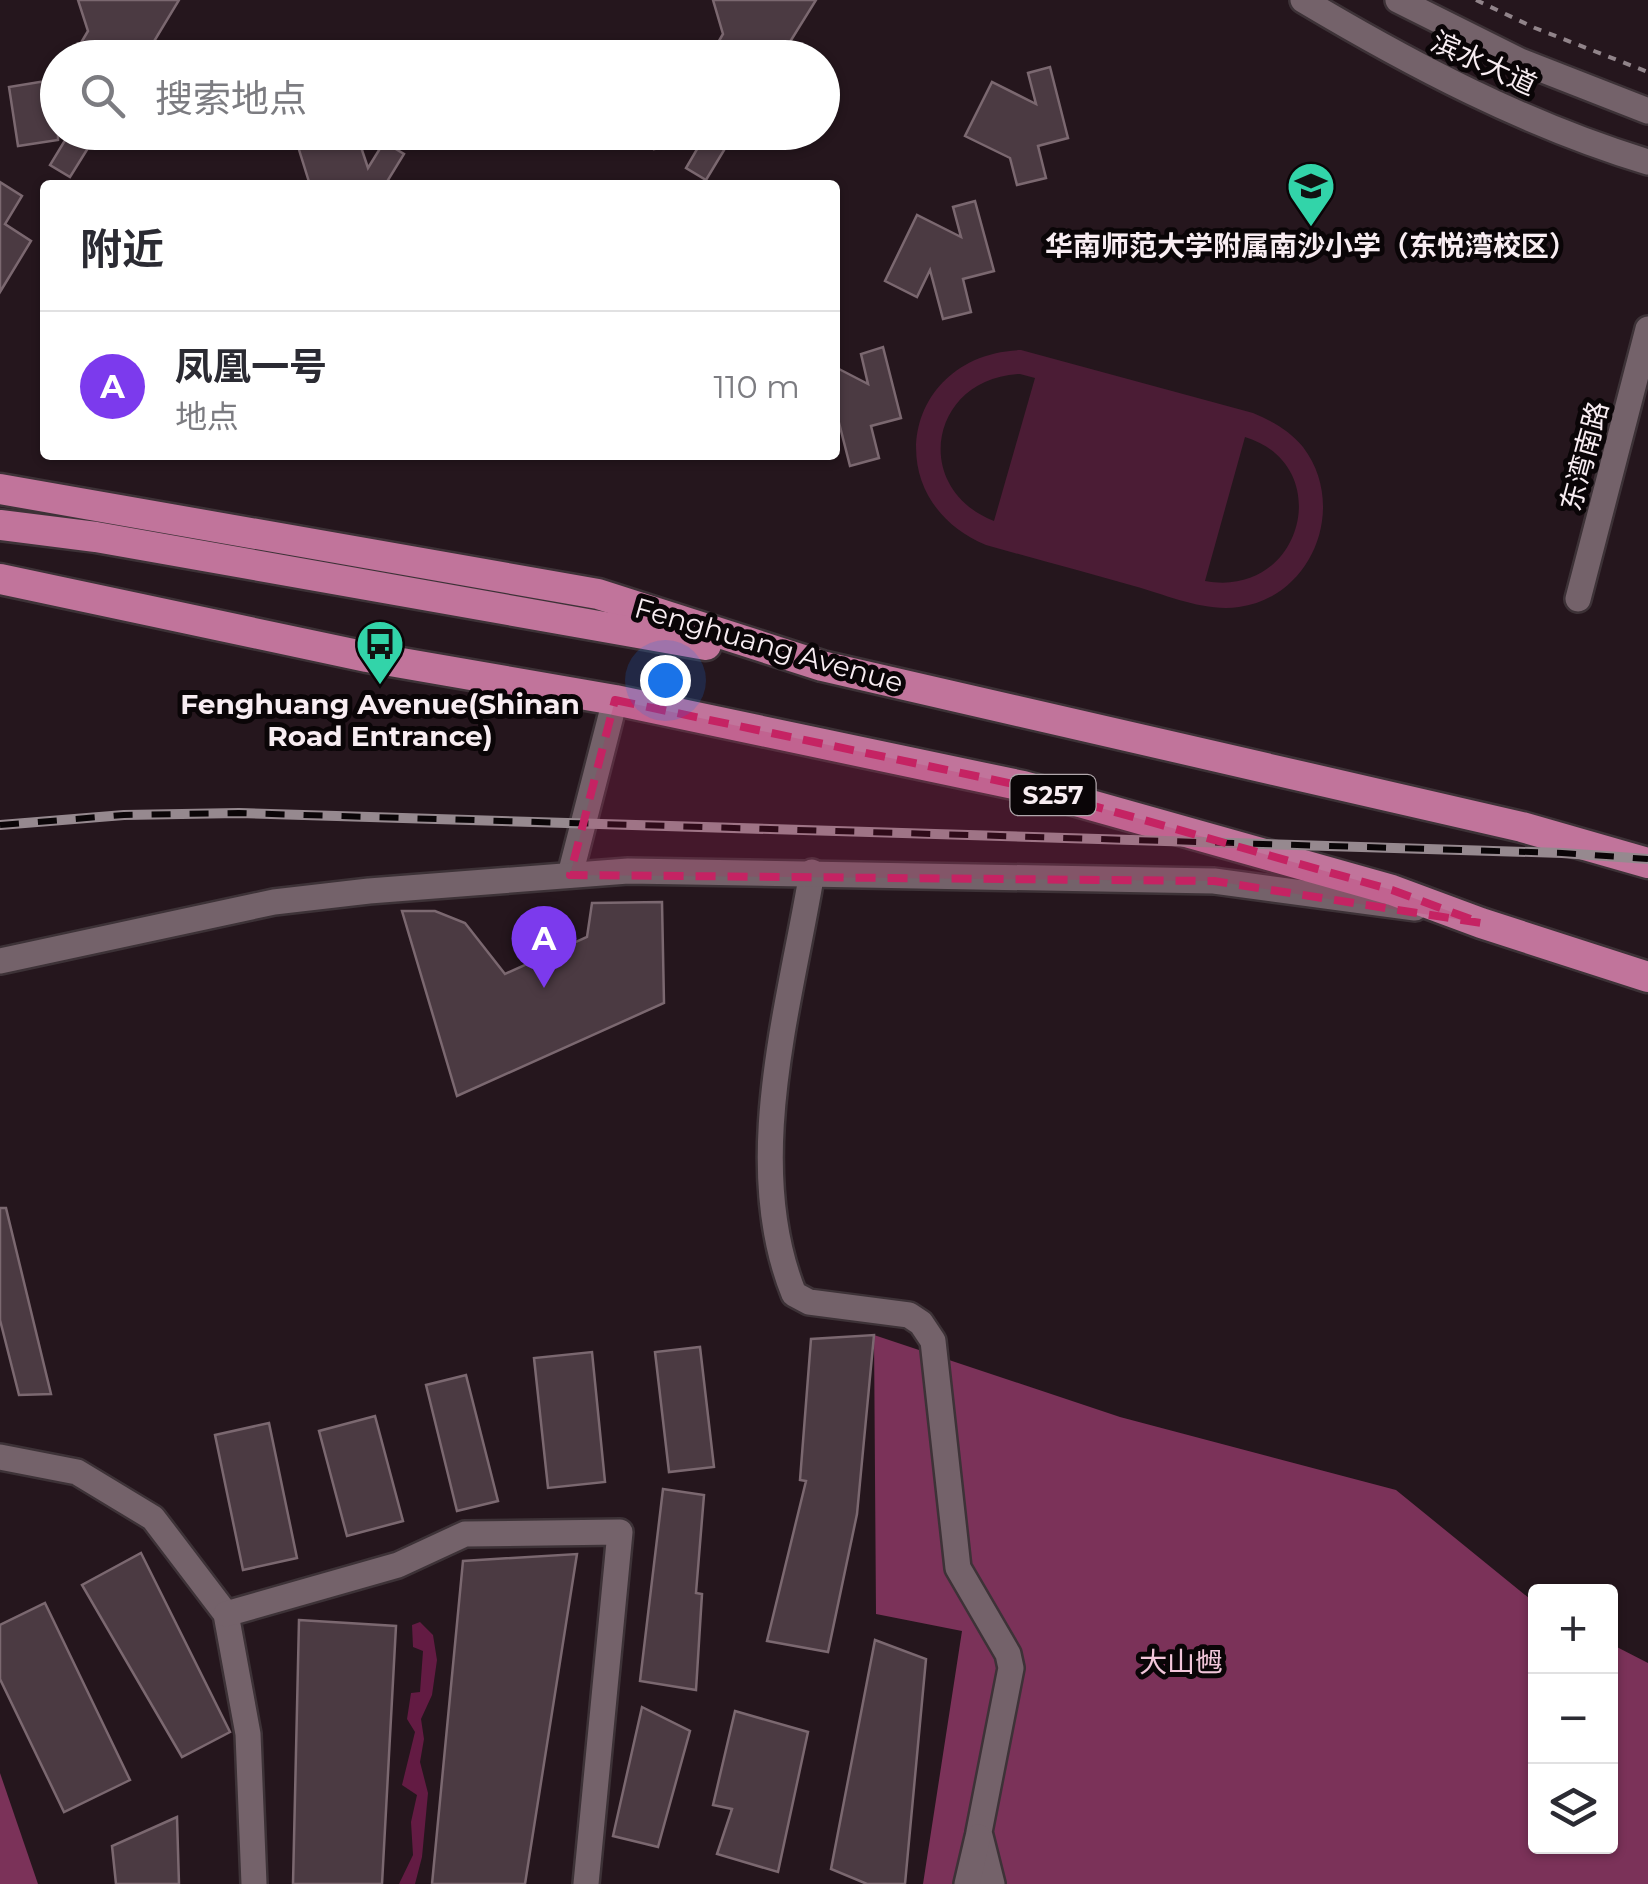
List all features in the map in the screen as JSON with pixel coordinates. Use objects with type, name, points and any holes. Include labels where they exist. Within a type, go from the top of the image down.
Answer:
[{"type":"main road","name":"Fenghuang Avenue","points":[[0,489],[598,594],[822,666],[1522,827],[1648,864]]},
{"type":"main road","points":[[0,516],[96,537],[822,666]]},
{"type":"main road","points":[[0,525],[96,537]]},
{"type":"main road","name":"S257","points":[[0,580],[367,658],[616,700],[1023,786],[1392,890],[1648,977]]},
{"type":"street","name":"滨水大道","points":[[1303,0],[1417,65],[1500,106],[1648,162]]},
{"type":"street","name":"滨水大道","points":[[1398,0],[1520,61],[1648,111]]},
{"type":"street","name":"东湾南路","points":[[1578,599],[1648,329]]},
{"type":"street","points":[[570,875],[616,700]]},
{"type":"street","points":[[0,961],[274,902],[628,871],[1214,881],[1422,908],[1481,923]]},
{"type":"street","points":[[812,872],[771,1108],[774,1223],[794,1294],[809,1302],[910,1315],[933,1341],[958,1568],[1008,1654],[1012,1668],[967,1884]]},
{"type":"street","points":[[0,1457],[77,1472],[153,1518],[226,1614],[248,1734],[254,1884]]},
{"type":"street","points":[[226,1614],[398,1565],[465,1534],[620,1532],[586,1884]]},
{"type":"street","points":[[978,1832],[992,1884]]},
{"type":"path","points":[[1476,0],[1535,28],[1648,72]]},
{"type":"highlighted area","points":[[615,700],[1023,786],[1392,890],[1481,923],[1214,881],[570,875]]},
{"type":"shaded area","points":[[1021,350],[1253,413],[1280,427],[1303,447],[1316,470],[1322,495],[1322,521],[1304,568],[1287,586],[1265,600],[1239,607],[1212,607],[986,545],[951,524],[928,496],[917,464],[918,432],[929,401],[950,376],[981,358]],"holes":[[[1020,374],[1035,378],[994,521],[967,505],[950,485],[942,461],[942,437],[950,414],[966,394],[990,380]],[[1245,437],[1274,452],[1291,474],[1299,500],[1296,526],[1285,551],[1266,570],[1239,581],[1205,581]]]},
{"type":"shaded area","points":[[420,1622],[433,1635],[437,1660],[432,1695],[421,1719],[424,1739],[420,1762],[428,1793],[422,1857],[415,1884],[399,1884],[413,1855],[411,1822],[417,1795],[402,1785],[415,1732],[407,1719],[411,1693],[420,1692],[423,1651],[413,1647],[412,1625]]},
{"type":"green space","name":"大山乸","points":[[874,1335],[1120,1417],[1396,1490],[1528,1597],[1528,1854],[1618,1854],[1618,1648],[1648,1663],[1648,1884],[923,1884],[962,1631],[876,1614]]},
{"type":"green space","points":[[0,1773],[38,1884],[0,1884]]},
{"type":"building","points":[[78,0],[179,0],[155,40],[83,40],[88,31]]},
{"type":"building","points":[[713,0],[816,0],[791,40],[720,40],[723,34]]},
{"type":"building","points":[[1050,67],[1068,138],[1038,146],[1046,178],[1017,185],[1010,158],[965,136],[992,82],[1036,104],[1028,73]]},
{"type":"building","points":[[40,82],[40,143],[18,146],[9,87]]},
{"type":"building","points":[[59,150],[87,150],[70,177],[50,165]]},
{"type":"building","points":[[299,150],[362,150],[368,168],[379,150],[404,154],[388,180],[308,180]]},
{"type":"building","points":[[696,150],[724,150],[706,180],[686,168]]},
{"type":"building","points":[[0,182],[22,196],[5,224],[31,241],[0,292]]},
{"type":"building","points":[[975,201],[994,271],[963,279],[971,312],[943,319],[930,270],[917,297],[885,281],[917,215],[961,237],[953,207]]},
{"type":"building","points":[[883,347],[901,418],[871,426],[879,458],[850,466],[840,427],[840,370],[868,384],[861,354]]},
{"type":"building","points":[[662,902],[664,1003],[457,1096],[402,911],[435,911],[465,923],[505,974],[587,937],[592,903]]},
{"type":"building","points":[[0,1208],[6,1208],[51,1394],[19,1395],[0,1320]]},
{"type":"building","points":[[874,1335],[857,1514],[828,1652],[767,1641],[806,1481],[800,1480],[811,1339]]},
{"type":"building","points":[[700,1347],[714,1467],[669,1472],[655,1352]]},
{"type":"building","points":[[592,1352],[605,1482],[548,1488],[534,1358]]},
{"type":"building","points":[[466,1375],[498,1501],[457,1511],[426,1385]]},
{"type":"building","points":[[375,1416],[403,1521],[347,1536],[319,1431]]},
{"type":"building","points":[[269,1423],[297,1558],[243,1570],[215,1435]]},
{"type":"building","points":[[663,1489],[704,1495],[696,1593],[702,1594],[696,1690],[640,1681]]},
{"type":"building","points":[[141,1553],[230,1732],[182,1757],[82,1585]]},
{"type":"building","points":[[577,1554],[525,1884],[432,1884],[463,1561]]},
{"type":"building","points":[[45,1603],[130,1780],[64,1812],[0,1679],[0,1625]]},
{"type":"building","points":[[299,1620],[396,1626],[382,1884],[293,1884]]},
{"type":"building","points":[[875,1640],[926,1659],[905,1884],[867,1884],[831,1869]]},
{"type":"building","points":[[642,1707],[690,1731],[658,1847],[613,1836]]},
{"type":"building","points":[[735,1711],[808,1732],[778,1872],[717,1854],[732,1809],[713,1805]]},
{"type":"building","points":[[177,1817],[179,1884],[116,1884],[112,1846]]},
{"type":"railway","points":[[0,825],[124,815],[239,813],[1562,853],[1648,859]]},
{"type":"place","name":"华南师范大学附属南沙小学（东悦湾校区）","points":[[1311,228]]},
{"type":"place","name":"Fenghuang Avenue(Shinan Road Entrance)","points":[[380,686]]},
{"type":"place","name":"凤凰一号","points":[[544,988]]}]
